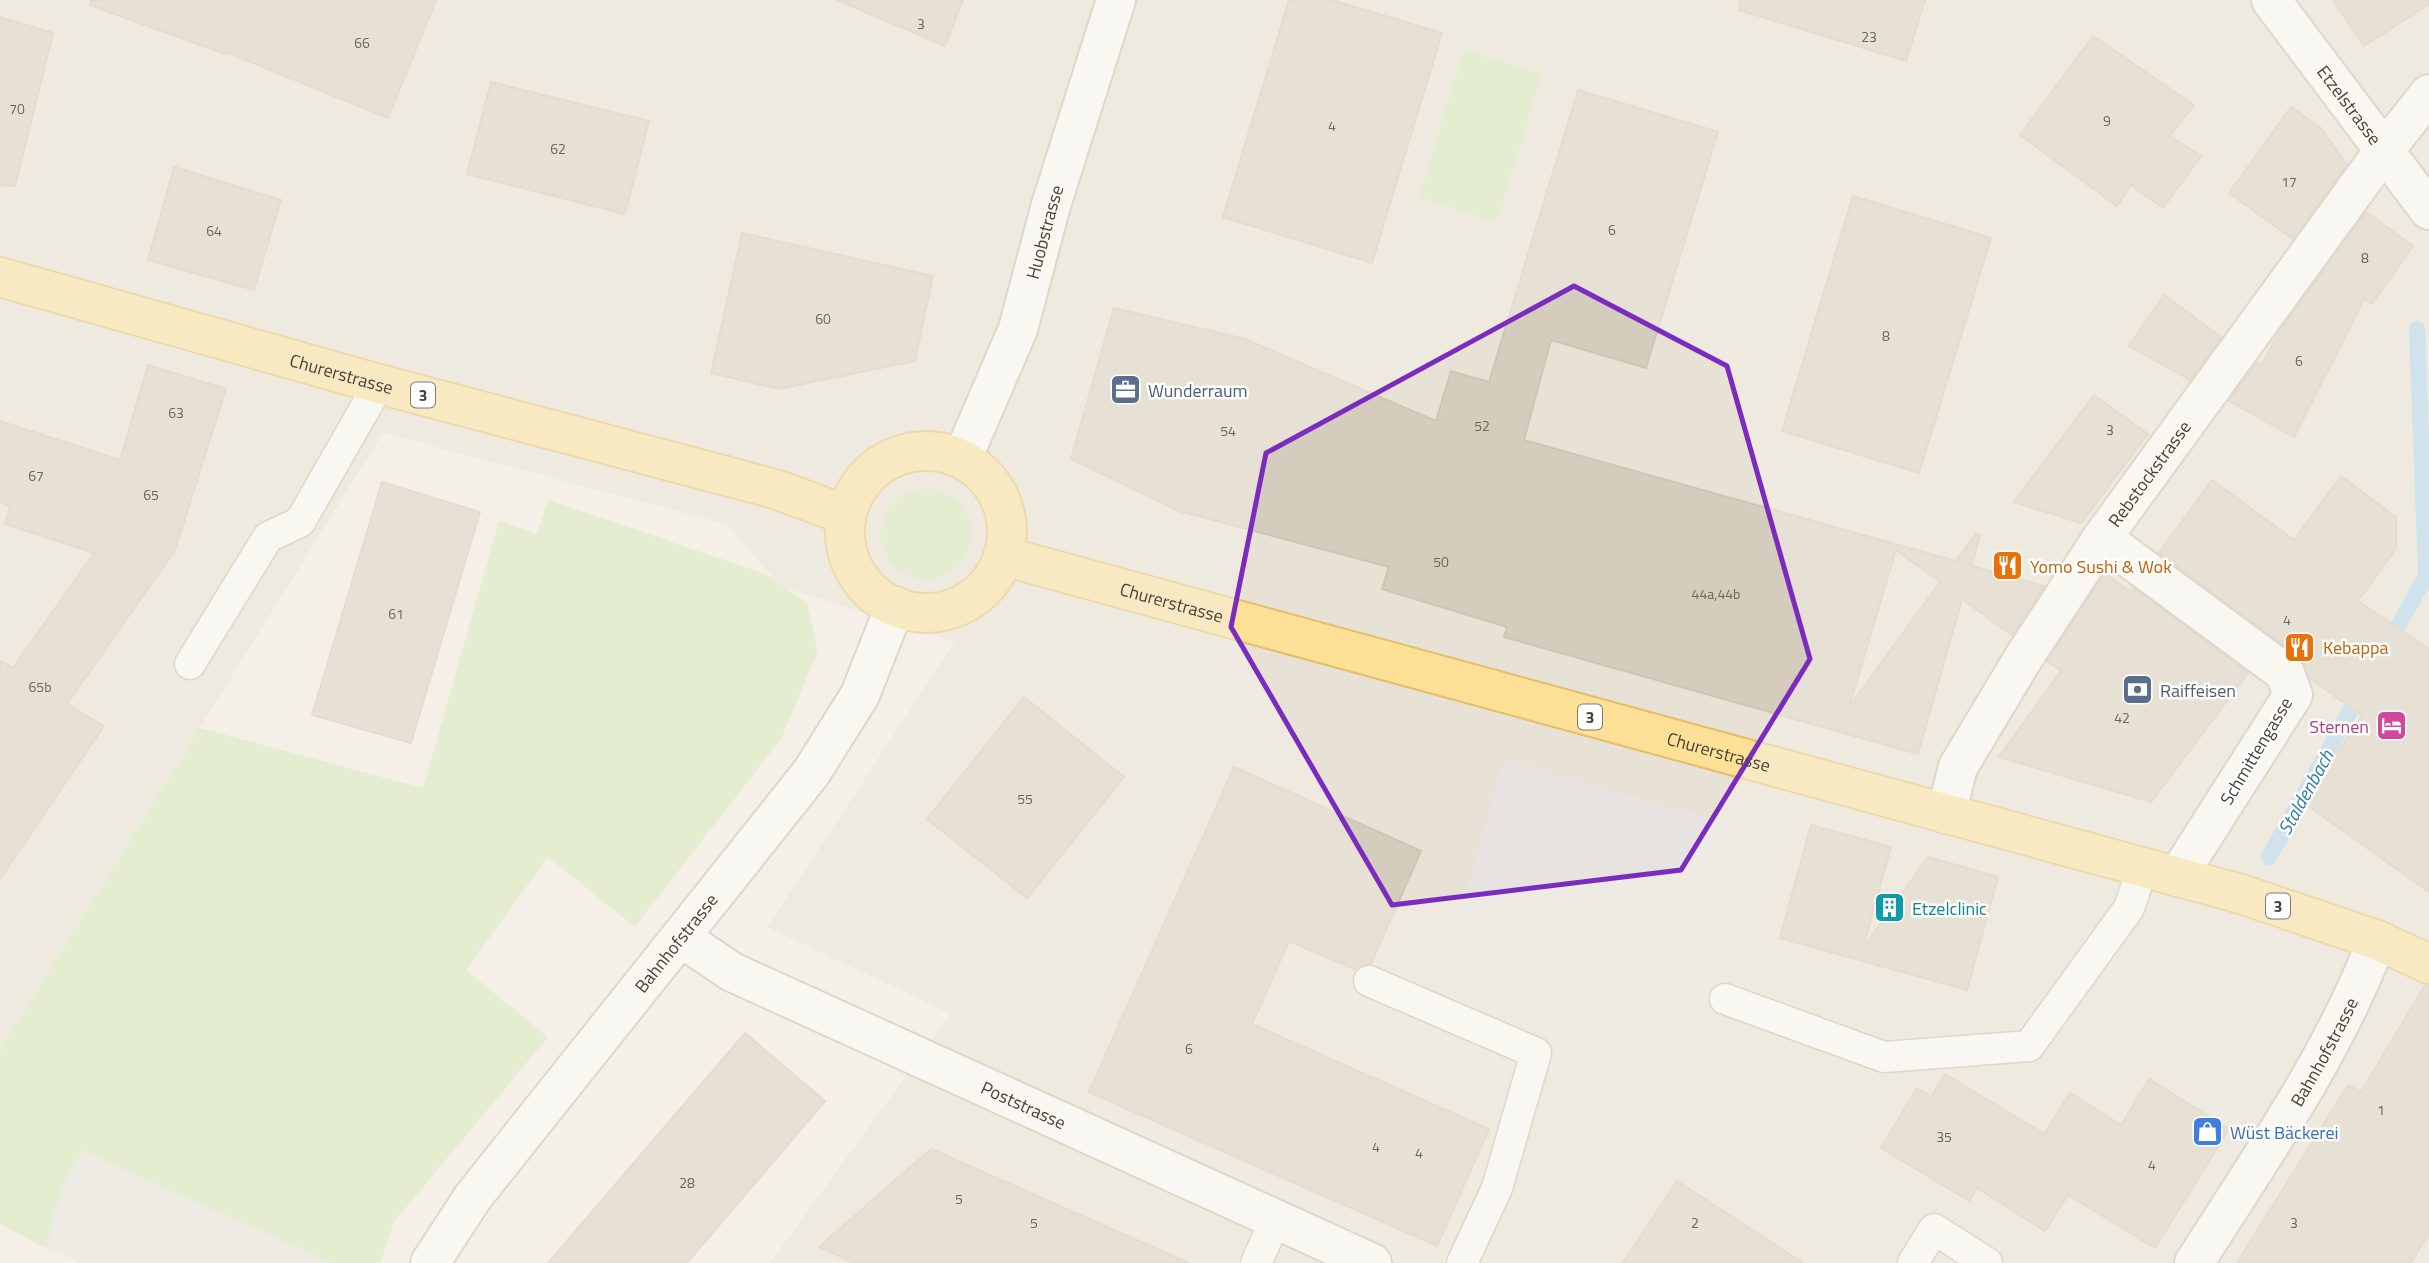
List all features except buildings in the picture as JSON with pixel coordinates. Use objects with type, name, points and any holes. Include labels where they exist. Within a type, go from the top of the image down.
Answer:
[{"type":"main road","name":"Churerstrasse","points":[[0,277],[379,384],[775,489],[846,515]]},
{"type":"main road","points":[[926,451],[962,459],[985,477],[1000,500],[1007,529],[1003,556],[989,582],[966,602],[938,612],[924,613],[895,606],[874,594],[858,576],[846,546],[846,515],[862,481],[890,458],[926,451]]},
{"type":"main road","name":"Churerstrasse","points":[[1003,556],[2241,894],[2377,940],[2429,964]]},
{"type":"street","name":"Huobstrasse","points":[[962,459],[1018,329],[1051,205],[1116,0]]},
{"type":"street","name":"Etzelstrasse","points":[[2271,0],[2429,210]]},
{"type":"street","name":"Rebstockstrasse","points":[[1946,814],[1958,766],[2024,657],[2102,538],[2383,152],[2429,94]]},
{"type":"street","name":"Schmittengasse","points":[[2102,538],[2285,673],[2293,695],[2160,872]]},
{"type":"street","name":"Bahnhofstrasse","points":[[430,1263],[473,1197],[811,773],[848,717],[895,606]]},
{"type":"street","name":"Poststrasse","points":[[680,937],[732,972],[1372,1263]]},
{"type":"street","name":"Bahnhofstrasse","points":[[2194,1263],[2311,1078],[2362,979],[2377,940]]},
{"type":"lane","points":[[190,663],[268,537],[300,522],[379,384]]},
{"type":"lane","points":[[1725,999],[1884,1057],[2029,1046],[2129,908],[2160,872]]},
{"type":"lane","points":[[1369,981],[1536,1053],[1497,1188],[1462,1263]]},
{"type":"lane","points":[[1256,1263],[1276,1219]]},
{"type":"lane","points":[[1913,1263],[1934,1229],[1987,1263]]},
{"type":"highlighted area","points":[[1574,286],[1727,366],[1810,659],[1681,870],[1392,905],[1231,627],[1266,453]]},
{"type":"shaded area","points":[[0,0],[2429,0],[2429,1263],[770,1263],[951,1014],[767,927],[955,642],[781,586],[726,524],[383,433],[0,1050]]},
{"type":"shaded area","points":[[1504,759],[1757,832],[1703,1014],[1452,941]]},
{"type":"shaded area","points":[[2145,923],[2273,1026],[2223,1120],[2148,1056],[2117,1110],[2049,1065]]},
{"type":"shaded area","points":[[1400,930],[1611,1026],[1600,1060],[1384,964]]},
{"type":"shaded area","points":[[1351,992],[1512,1064],[1497,1099],[1334,1027]]},
{"type":"shaded area","points":[[1720,1022],[1877,1122],[1858,1152],[1700,1053]]},
{"type":"shaded area","points":[[1094,1103],[1429,1254],[1424,1263],[1372,1263],[1081,1131]]},
{"type":"shaded area","points":[[82,1151],[331,1263],[79,1263],[47,1249],[53,1217],[64,1183]]},
{"type":"green space","points":[[1464,50],[1542,74],[1497,222],[1419,197]]},
{"type":"green space","points":[[926,489],[943,493],[958,502],[967,517],[971,534],[967,551],[958,566],[943,575],[926,579],[909,575],[894,566],[885,551],[881,534],[885,517],[894,502],[909,493]]},
{"type":"green space","points":[[548,500],[766,574],[807,603],[818,651],[781,739],[635,927],[548,857],[466,970],[548,1037],[394,1222],[380,1263],[331,1263],[82,1151],[60,1198],[47,1249],[0,1224],[0,1050],[200,728],[423,788],[499,521],[537,534]]},
{"type":"waterway","name":"Staldenbach","points":[[2387,646],[2426,576],[2417,329]]},
{"type":"waterway","name":"Staldenbach","points":[[2269,857],[2362,690]]},
{"type":"place","name":"Wunderraum","points":[[1125,390]]},
{"type":"place","name":"Yomo Sushi & Wok","points":[[2007,566]]},
{"type":"place","name":"Kebappa","points":[[2300,647]]},
{"type":"place","name":"Raiffeisen","points":[[2137,690]]},
{"type":"place","name":"Sternen","points":[[2392,726]]},
{"type":"place","name":"Etzelclinic","points":[[1889,908]]},
{"type":"place","name":"Wüst Bäckerei","points":[[2207,1132]]}]
